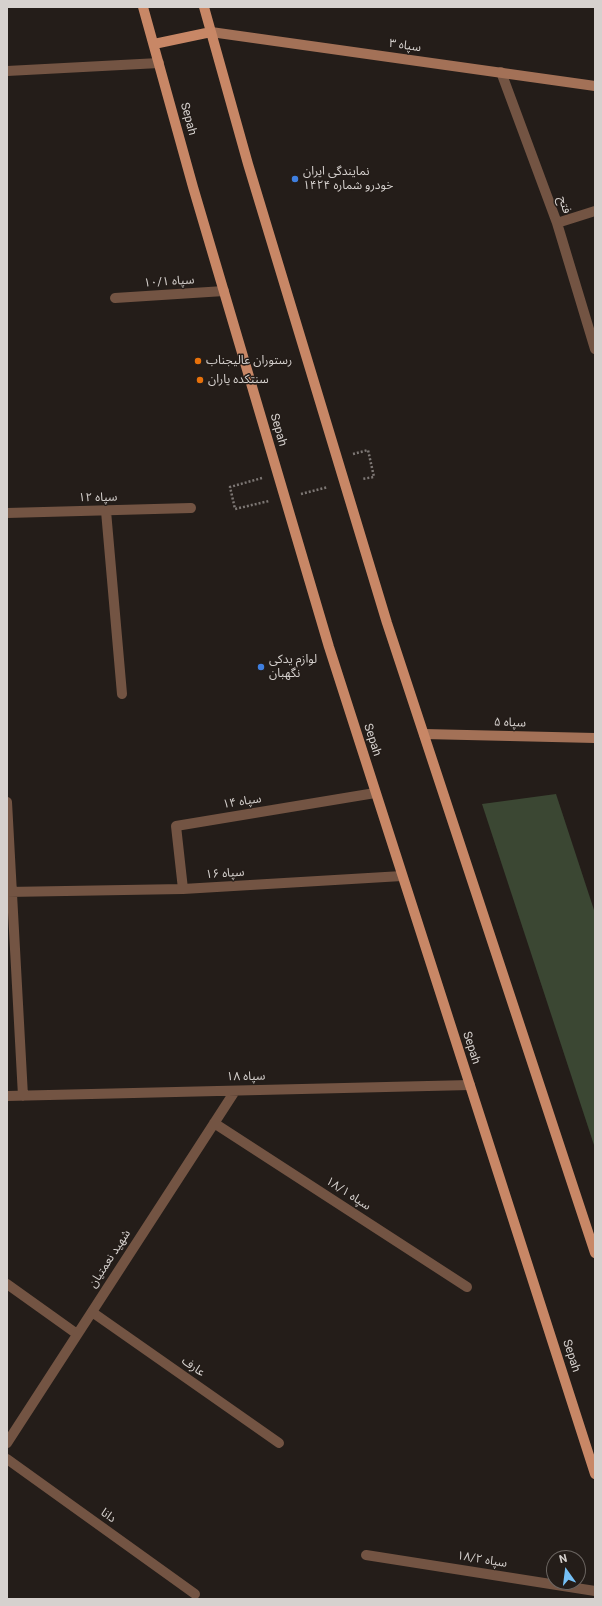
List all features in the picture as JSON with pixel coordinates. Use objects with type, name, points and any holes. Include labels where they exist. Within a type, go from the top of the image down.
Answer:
[{"type":"main road","name":"Sepah","points":[[144,7],[224,291],[329,647],[595,1474]]},
{"type":"main road","points":[[204,7],[252,179],[387,623],[595,1253]]},
{"type":"main road","points":[[154,44],[211,32]]},
{"type":"street","name":"سپاه ۳","points":[[211,32],[595,86]]},
{"type":"street","points":[[7,71],[159,63]]},
{"type":"street","name":"فتح","points":[[501,72],[557,223],[595,349]]},
{"type":"street","points":[[557,223],[595,211]]},
{"type":"street","name":"سپاه ۱۰/۱","points":[[115,298],[224,291]]},
{"type":"street","name":"سپاه ۱۲","points":[[7,512],[190,508]]},
{"type":"street","points":[[106,511],[122,694]]},
{"type":"street","name":"سپاه ۵","points":[[424,734],[595,738]]},
{"type":"street","name":"سپاه ۱۴","points":[[183,889],[176,826],[376,793]]},
{"type":"street","points":[[7,802],[10,892],[23,1096]]},
{"type":"street","name":"سپاه ۱۶","points":[[10,892],[183,889],[402,876]]},
{"type":"street","name":"سپاه ۱۸","points":[[7,1096],[470,1085]]},
{"type":"street","name":"شهید نعمتیان","points":[[7,1442],[235,1091]]},
{"type":"street","name":"سپاه ۱۸/۱","points":[[214,1123],[467,1287]]},
{"type":"street","points":[[7,1284],[77,1334]]},
{"type":"street","name":"عارف","points":[[92,1312],[279,1443]]},
{"type":"street","name":"دانا","points":[[7,1460],[195,1594]]},
{"type":"street","name":"سپاه ۱۸/۲","points":[[366,1555],[595,1591]]},
{"type":"path","points":[[358,480],[374,477],[368,450]]},
{"type":"path","points":[[274,500],[235,509],[230,487],[278,474]]},
{"type":"path","points":[[297,495],[335,486]]},
{"type":"green space","points":[[556,794],[595,913],[595,1148],[482,804]]},
{"type":"place","name":"نمایندگی ایران خودرو شماره ۱۴۲۴","points":[[295,179]]},
{"type":"place","name":"رستوران عالیجناب","points":[[198,361]]},
{"type":"place","name":"سنتکده یاران","points":[[200,380]]},
{"type":"place","name":"لوازم یدکی نگهبان","points":[[261,667]]}]
